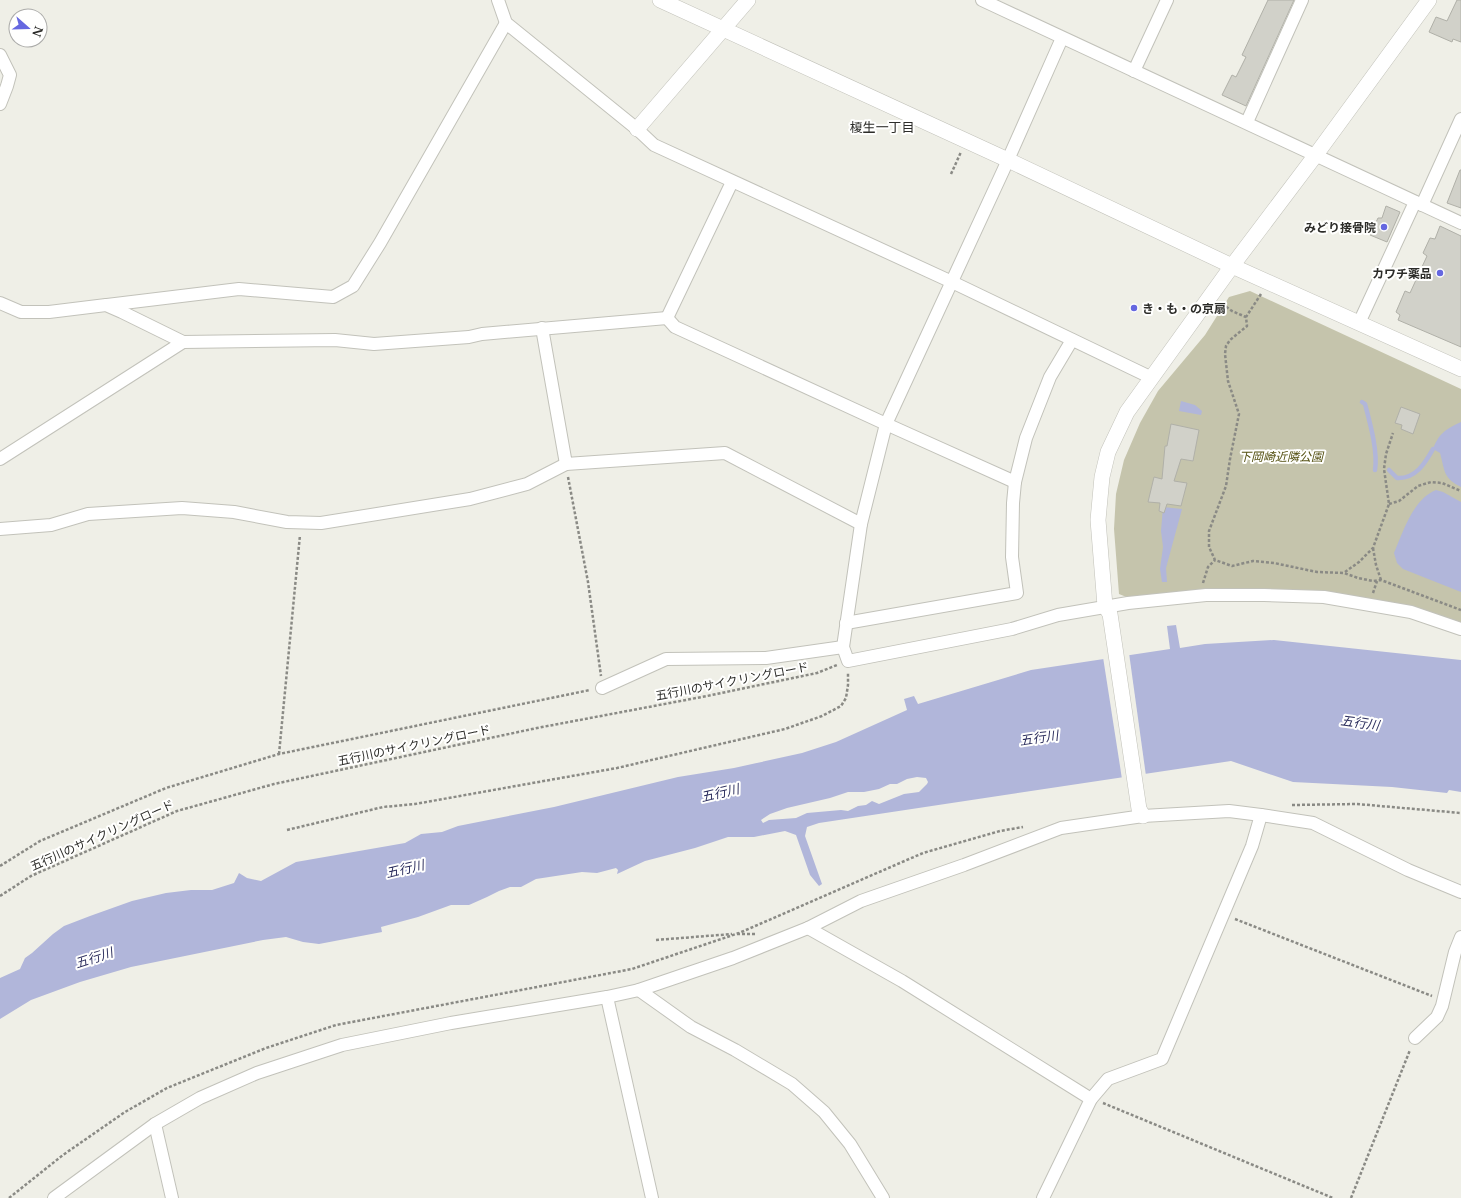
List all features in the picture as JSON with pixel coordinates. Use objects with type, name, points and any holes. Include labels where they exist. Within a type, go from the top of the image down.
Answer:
[{"type":"street","points":[[498,0],[506,23],[637,129],[654,145],[952,282],[1152,378]]},
{"type":"street","points":[[660,0],[1008,160],[1232,266],[1461,369]]},
{"type":"street","points":[[637,129],[748,0]]},
{"type":"street","points":[[982,0],[1003,4],[1062,38],[1461,223]]},
{"type":"street","points":[[1134,71],[1167,0]]},
{"type":"street","points":[[1246,122],[1302,0]]},
{"type":"street","points":[[1141,813],[1107,610],[1098,520],[1102,477],[1108,452],[1127,412],[1232,266],[1315,156],[1429,0]]},
{"type":"street","points":[[0,303],[21,312],[42,312],[239,289],[333,298],[353,286],[380,243],[506,23]]},
{"type":"street","points":[[1062,38],[1008,160],[886,424],[861,524],[843,646],[848,661],[1012,629],[1058,615],[1107,610],[1114,606],[1128,603],[1202,596],[1264,595],[1324,597],[1411,612],[1461,629]]},
{"type":"street","points":[[0,55],[10,75],[0,104]]},
{"type":"street","points":[[1359,323],[1461,119]]},
{"type":"street","points":[[668,318],[732,182]]},
{"type":"street","points":[[106,305],[183,342],[335,340],[374,344],[668,318]]},
{"type":"street","points":[[668,318],[675,327],[1016,482]]},
{"type":"street","points":[[542,328],[566,464]]},
{"type":"street","points":[[846,622],[1017,593],[1012,557],[1013,503],[1016,482],[1026,438],[1050,377],[1072,340]]},
{"type":"street","points":[[0,459],[183,342]]},
{"type":"street","points":[[0,529],[52,525],[88,514],[182,508],[234,512],[287,522],[321,523],[470,499],[527,484],[566,464],[725,453],[861,524]]},
{"type":"street","points":[[602,688],[666,659],[766,658],[843,646]]},
{"type":"street","points":[[54,1198],[155,1124],[200,1098],[250,1076],[342,1045],[451,1023],[607,997],[639,990],[734,958],[808,928],[861,902],[1061,828],[1141,813],[1229,811],[1312,823],[1408,870],[1461,892]]},
{"type":"street","points":[[1043,1198],[1091,1099],[1108,1079],[1162,1059],[1252,846],[1261,815]]},
{"type":"street","points":[[808,928],[902,981],[1091,1099]]},
{"type":"street","points":[[1415,1038],[1437,1017],[1443,1000],[1455,952],[1461,937]]},
{"type":"street","points":[[639,990],[691,1027],[736,1050],[792,1084],[824,1112],[850,1144],[883,1198]]},
{"type":"street","points":[[607,997],[652,1198]]},
{"type":"street","points":[[155,1124],[172,1198]]},
{"type":"path","points":[[951,174],[961,152]]},
{"type":"path","points":[[1262,293],[1246,316],[1248,326],[1230,340],[1226,346],[1225,354],[1228,381],[1239,414],[1226,486],[1209,531],[1209,547],[1215,560],[1232,566],[1254,561],[1274,563],[1317,572],[1344,573],[1372,581],[1381,580],[1461,610]]},
{"type":"path","points":[[1221,303],[1232,311],[1246,316]]},
{"type":"path","points":[[1344,573],[1359,562],[1373,548],[1389,504],[1384,469],[1386,454],[1393,433]]},
{"type":"path","points":[[0,866],[40,841],[166,788],[279,754],[602,688],[588,582],[566,464]]},
{"type":"path","points":[[1389,504],[1399,501],[1418,486],[1431,482],[1442,483],[1461,492]]},
{"type":"path","points":[[279,754],[301,522]]},
{"type":"path","points":[[1373,548],[1376,565],[1381,580]]},
{"type":"path","points":[[1202,596],[1203,580],[1208,567],[1215,560]]},
{"type":"path","points":[[287,830],[383,807],[415,804],[617,768],[785,729],[822,716],[841,706],[846,698],[848,685],[848,661]]},
{"type":"path","name":"五行川のサイクリングロード","points":[[0,896],[31,876],[177,812],[274,784],[536,728],[706,696],[810,674],[848,661]]},
{"type":"path","points":[[1289,805],[1357,804],[1461,813]]},
{"type":"path","points":[[9,1198],[63,1155],[125,1112],[167,1088],[266,1048],[336,1026],[632,969],[735,934],[923,853],[1000,831],[1028,826]]},
{"type":"path","points":[[1223,914],[1443,1000]]},
{"type":"path","points":[[656,940],[735,934],[758,934]]},
{"type":"path","points":[[1351,1198],[1415,1038]]},
{"type":"path","points":[[1091,1099],[1334,1198]]},
{"type":"green space","name":"下岡崎近隣公園","points":[[1250,291],[1461,389],[1461,624],[1414,609],[1199,590],[1129,598],[1119,594],[1114,529],[1116,494],[1124,460],[1140,423],[1158,391],[1205,335],[1229,297]]},
{"type":"water","points":[[1181,401],[1195,405],[1202,411],[1201,415],[1179,411]]},
{"type":"water","points":[[1461,422],[1461,487],[1455,484],[1448,477],[1444,469],[1440,453],[1433,449],[1438,439],[1444,432]]},
{"type":"water","points":[[1436,490],[1443,492],[1461,502],[1461,592],[1403,569],[1397,563],[1394,553],[1405,526],[1415,508],[1428,494]]},
{"type":"water","points":[[1163,507],[1182,509],[1166,568],[1167,582],[1162,582],[1160,569],[1163,547],[1161,531]]},
{"type":"water","name":"五行川","points":[[1176,625],[1180,648],[1205,644],[1274,640],[1461,660],[1461,792],[1449,790],[1447,793],[1392,787],[1293,782],[1231,761],[819,823],[807,827],[805,836],[822,884],[819,886],[810,875],[796,835],[785,831],[754,837],[728,837],[695,848],[645,861],[617,874],[618,870],[616,868],[597,873],[582,872],[536,879],[521,887],[510,887],[499,891],[469,905],[451,905],[418,917],[381,927],[382,932],[319,944],[303,942],[286,937],[263,940],[131,967],[80,982],[31,1000],[0,1019],[0,978],[20,969],[25,958],[64,926],[132,901],[166,893],[191,890],[212,890],[234,883],[239,873],[247,878],[261,881],[296,862],[405,843],[421,834],[442,832],[458,826],[554,807],[678,777],[734,768],[802,753],[836,742],[907,710],[904,699],[914,696],[918,704],[1031,670],[1170,649],[1167,626]],"holes":[[[917,777],[926,778],[928,782],[919,792],[904,794],[879,804],[872,801],[866,805],[858,806],[848,811],[841,810],[807,813],[796,818],[769,820],[763,823],[761,820],[770,814],[787,808],[830,798],[848,792],[864,792],[879,789],[890,784],[897,784],[907,779]]]},
{"type":"pier","points":[[1129,653],[1146,776],[1122,779],[1103,657]]},
{"type":"building","points":[[1268,0],[1294,0],[1246,106],[1222,95],[1232,75],[1236,77],[1246,57],[1242,55]]},
{"type":"building","points":[[1457,0],[1461,0],[1461,42],[1453,39],[1452,42],[1429,32],[1436,17],[1447,21]]},
{"type":"building","points":[[1461,170],[1461,208],[1447,203]]},
{"type":"building","name":"みどり接骨院","points":[[1386,206],[1400,212],[1387,242],[1370,235],[1378,218],[1382,218]]},
{"type":"building","name":"カワチ薬品","points":[[1440,226],[1461,236],[1461,347],[1398,320],[1400,315],[1396,312],[1405,291],[1410,293],[1427,256],[1423,253],[1430,238],[1435,239]]},
{"type":"building","points":[[1401,407],[1420,414],[1413,434],[1401,429],[1402,425],[1395,423]]},
{"type":"building","points":[[1171,424],[1199,430],[1193,461],[1181,459],[1174,481],[1187,483],[1181,506],[1167,504],[1164,513],[1159,511],[1160,503],[1148,502],[1154,477],[1162,479],[1165,446],[1167,446]]},
{"type":"waterway","points":[[1362,402],[1365,404],[1373,437],[1376,462],[1375,470]]},
{"type":"waterway","points":[[1389,470],[1397,478],[1410,476],[1423,465],[1433,449]]},
{"type":"place","name":"みどり接骨院","points":[[1384,227]]},
{"type":"place","name":"カワチ薬品","points":[[1440,273]]},
{"type":"place","name":"き・も・の京扇","points":[[1134,308]]},
{"type":"district","name":"榎生一丁目","points":[[882,127]]}]
